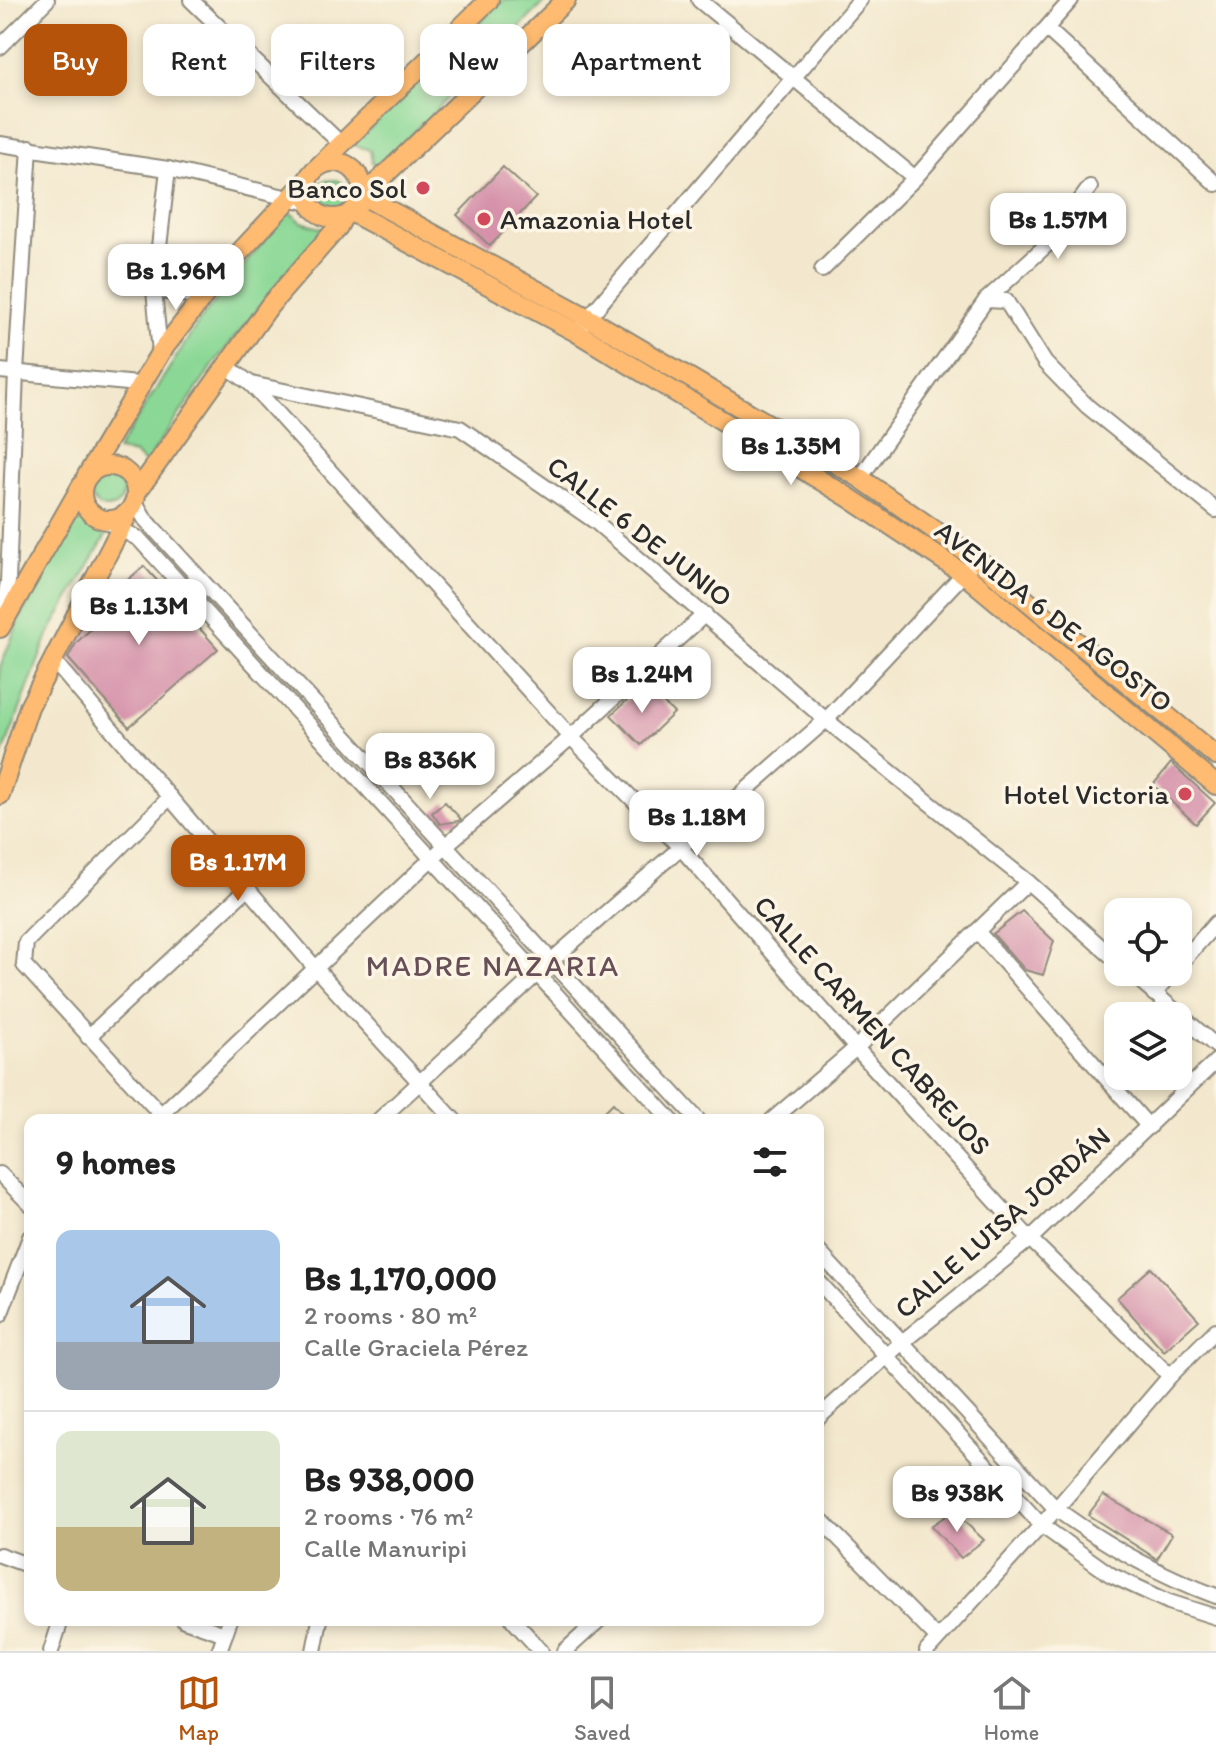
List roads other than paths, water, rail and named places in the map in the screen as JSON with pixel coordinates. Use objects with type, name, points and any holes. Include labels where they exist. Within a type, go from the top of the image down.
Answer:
[{"type":"main road","points":[[0,626],[138,384],[203,297],[339,142],[489,0]]},
{"type":"main road","points":[[0,795],[29,707],[112,524],[134,502],[225,365],[270,305],[363,196],[566,0]]},
{"type":"main road","points":[[339,142],[346,164],[361,179],[363,196]]},
{"type":"main road","points":[[346,164],[332,161],[313,172],[306,191],[309,203],[327,217],[347,214]]},
{"type":"main road","name":"AVENIDA 6 DE AGOSTO","points":[[363,196],[582,325],[860,478],[976,559],[1216,756]]},
{"type":"main road","name":"AVENIDA 6 DE AGOSTO","points":[[347,214],[582,325],[848,497],[964,574],[1216,785]]},
{"type":"main road","points":[[112,524],[88,511],[83,502],[84,481],[98,467],[115,466],[130,475],[134,502]]},
{"type":"street","points":[[0,47],[47,0]]},
{"type":"street","points":[[191,0],[339,142]]},
{"type":"street","points":[[699,0],[915,178]]},
{"type":"street","points":[[582,325],[860,0]]},
{"type":"street","points":[[822,270],[915,178],[1071,0]]},
{"type":"street","points":[[1047,29],[1216,184]]},
{"type":"street","points":[[0,144],[168,169],[309,203]]},
{"type":"street","points":[[0,626],[8,582],[16,372],[30,147]]},
{"type":"street","points":[[160,353],[154,290],[168,169]]},
{"type":"street","points":[[860,478],[986,300],[1051,241],[1090,187]]},
{"type":"street","points":[[154,290],[203,297]]},
{"type":"street","points":[[986,300],[1006,301],[1045,363],[1087,406],[1216,510]]},
{"type":"street","name":"CALLE 6 DE JUNIO","points":[[225,365],[251,384],[460,428],[596,522],[826,720],[1028,882],[1104,950]]},
{"type":"street","points":[[0,371],[138,384]]},
{"type":"street","name":"CALLE CARMEN CABREJOS","points":[[251,384],[571,737],[680,847],[856,1048],[1030,1239],[1170,1376]]},
{"type":"street","points":[[134,502],[145,519],[692,1114]]},
{"type":"street","points":[[112,524],[139,539],[665,1114]]},
{"type":"street","points":[[385,1114],[551,961],[826,720],[976,559]]},
{"type":"street","points":[[165,1114],[445,846],[571,737],[705,614]]},
{"type":"street","points":[[52,659],[317,970],[449,1114]]},
{"type":"street","points":[[157,1114],[24,965],[26,942],[170,797]]},
{"type":"street","points":[[779,1114],[856,1048],[1028,882]]},
{"type":"street","points":[[88,1037],[249,887]]},
{"type":"street","points":[[1192,950],[1216,923]]},
{"type":"street","points":[[977,931],[1149,1127]]},
{"type":"street","points":[[1145,986],[1216,1046]]},
{"type":"street","points":[[1154,994],[1161,986]]},
{"type":"street","name":"CALLE LUISA JORDÁN","points":[[824,1413],[901,1343],[1030,1239],[1216,1061]]},
{"type":"street","points":[[0,1174],[24,1198]]},
{"type":"street","points":[[0,1315],[24,1253]]},
{"type":"street","points":[[824,1258],[1056,1509],[1101,1542],[1166,1578],[1216,1596]]},
{"type":"street","points":[[824,1288],[1041,1525],[1111,1575],[1169,1602],[1216,1617]]},
{"type":"street","points":[[927,1651],[936,1637],[1056,1509],[1170,1376],[1216,1330]]},
{"type":"street","points":[[824,1523],[936,1637]]},
{"type":"street","points":[[0,1555],[24,1564]]},
{"type":"street","points":[[51,1651],[59,1626]]},
{"type":"street","points":[[314,1651],[319,1626]]},
{"type":"street","points":[[518,1626],[541,1651]]},
{"type":"street","points":[[565,1651],[592,1626]]},
{"type":"street","points":[[219,1651],[227,1627]]},
{"type":"place","name":"Banco Sol","points":[[423,188]]},
{"type":"place","name":"Amazonia Hotel","points":[[484,219]]},
{"type":"place","name":"Hotel Victoria","points":[[1185,794]]},
{"type":"district","name":"MADRE NAZARIA","points":[[493,965]]}]
